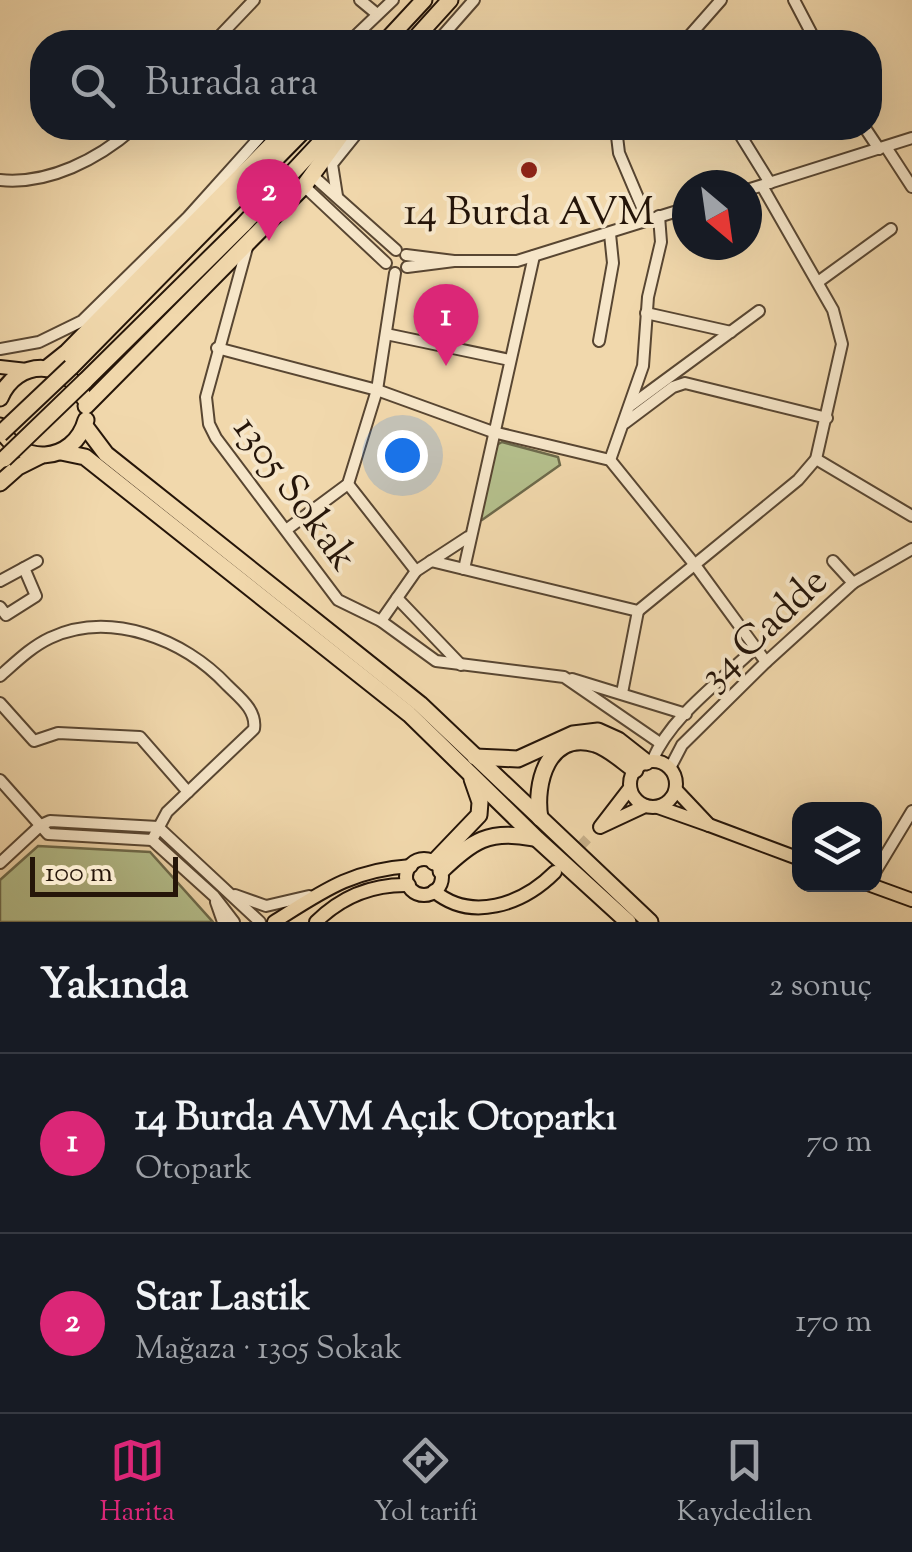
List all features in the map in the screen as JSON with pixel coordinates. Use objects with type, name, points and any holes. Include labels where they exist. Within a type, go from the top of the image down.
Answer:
[{"type":"highway","points":[[395,30],[424,0]]},
{"type":"highway","points":[[423,30],[450,0]]},
{"type":"highway","points":[[47,368],[276,140]]},
{"type":"highway","points":[[40,456],[19,450],[0,430],[71,367],[295,140]]},
{"type":"highway","points":[[2,461],[243,225],[323,140]]},
{"type":"highway","points":[[86,406],[309,181],[338,140]]},
{"type":"highway","points":[[0,398],[8,383],[27,370],[47,368],[69,376],[84,395],[85,426],[77,440],[60,452]]},
{"type":"highway","points":[[85,426],[106,454],[420,704],[650,922]]},
{"type":"highway","points":[[0,484],[40,456],[60,452],[85,457],[410,714],[470,776],[628,922]]},
{"type":"highway","points":[[475,757],[518,759],[564,737],[598,731],[618,740],[644,764]]},
{"type":"highway","points":[[540,818],[538,781],[546,763],[560,750],[577,743],[594,744],[644,764]]},
{"type":"highway","points":[[438,866],[478,815],[480,802],[470,776]]},
{"type":"highway","points":[[438,866],[490,836],[537,839]]},
{"type":"main road","points":[[0,367],[27,370]]},
{"type":"main road","points":[[588,838],[630,788],[644,764],[670,768],[675,774],[676,790],[670,801],[600,827]]},
{"type":"main road","points":[[630,788],[635,799],[652,807],[792,856]]},
{"type":"main road","points":[[676,790],[709,825]]},
{"type":"main road","points":[[274,922],[367,870],[411,866],[423,859],[438,866],[441,882],[434,891],[418,893],[409,885],[407,874],[411,866]]},
{"type":"main road","points":[[434,891],[453,911],[465,915],[500,914],[526,900],[556,872]]},
{"type":"main road","points":[[316,922],[330,908],[372,888],[409,885]]},
{"type":"main road","points":[[882,889],[912,900]]},
{"type":"main road","points":[[324,922],[330,908]]},
{"type":"street","points":[[225,30],[254,0]]},
{"type":"street","points":[[360,0],[377,14]]},
{"type":"street","points":[[361,30],[392,0]]},
{"type":"street","points":[[447,30],[474,0]]},
{"type":"street","points":[[695,30],[721,0]]},
{"type":"street","points":[[794,0],[810,30]]},
{"type":"street","points":[[762,185],[912,138]]},
{"type":"street","points":[[0,180],[27,180],[86,162],[117,140]]},
{"type":"street","points":[[0,349],[39,342],[82,321],[188,217],[257,140]]},
{"type":"street","points":[[338,196],[332,164],[351,140]]},
{"type":"street","points":[[617,140],[619,153],[647,220]]},
{"type":"street","points":[[622,693],[638,612],[798,480],[816,459],[827,418],[842,344],[840,325],[742,140]]},
{"type":"street","points":[[875,140],[912,187]]},
{"type":"street","points":[[309,181],[338,196],[403,257]]},
{"type":"street","points":[[309,181],[395,273]]},
{"type":"street","points":[[386,263],[387,256],[517,260],[672,212]]},
{"type":"street","points":[[610,460],[642,366],[646,313],[660,242],[659,216]]},
{"type":"street","points":[[818,282],[890,229]]},
{"type":"street","points":[[599,341],[614,263],[610,234]]},
{"type":"street","name":"1305 Sokak","points":[[248,243],[206,397],[210,424],[216,438],[338,600],[381,621],[436,661],[564,677],[660,743]]},
{"type":"street","points":[[464,570],[468,537],[534,256]]},
{"type":"street","points":[[286,530],[348,484],[377,390],[395,273],[403,257]]},
{"type":"street","points":[[630,407],[759,311]]},
{"type":"street","points":[[646,313],[731,332]]},
{"type":"street","points":[[386,334],[510,360]]},
{"type":"street","points":[[217,348],[377,390],[493,432],[610,460],[695,565],[766,662]]},
{"type":"street","points":[[624,423],[673,387],[685,383],[827,418]]},
{"type":"street","points":[[816,459],[912,516]]},
{"type":"street","points":[[348,484],[416,571]]},
{"type":"street","points":[[381,621],[416,571],[468,537]]},
{"type":"street","name":"34 Cadde","points":[[670,768],[682,745],[853,583],[912,549]]},
{"type":"street","points":[[0,581],[36,561]]},
{"type":"street","points":[[431,561],[638,612]]},
{"type":"street","points":[[834,561],[853,583]]},
{"type":"street","points":[[0,607],[6,615],[36,596],[24,568]]},
{"type":"street","points":[[397,598],[461,666]]},
{"type":"street","points":[[0,676],[36,645],[76,630],[96,627],[127,631],[176,644],[224,682],[254,714],[256,720],[250,736],[166,812],[152,840]]},
{"type":"street","points":[[644,764],[686,714],[755,648]]},
{"type":"street","points":[[564,677],[686,714]]},
{"type":"street","points":[[0,703],[34,741],[58,733],[140,736],[188,792]]},
{"type":"street","points":[[0,780],[48,834],[152,840],[260,922]]},
{"type":"street","points":[[882,861],[912,811]]},
{"type":"street","points":[[0,863],[50,821],[158,827],[219,893],[234,922]]},
{"type":"street","points":[[219,893],[266,906],[320,893]]},
{"type":"street","points":[[219,893],[223,922]]},
{"type":"green space","points":[[502,442],[558,457],[560,465],[482,520],[476,519],[495,446]]},
{"type":"green space","points":[[38,846],[150,852],[213,922],[0,922],[0,880]]},
{"type":"tunnel","points":[[560,868],[588,838]]},
{"type":"place","name":"14 Burda AVM","points":[[529,170]]},
{"type":"place","name":"Star Lastik","points":[[269,241]]},
{"type":"place","name":"14 Burda AVM Açık Otoparkı","points":[[446,366]]}]
